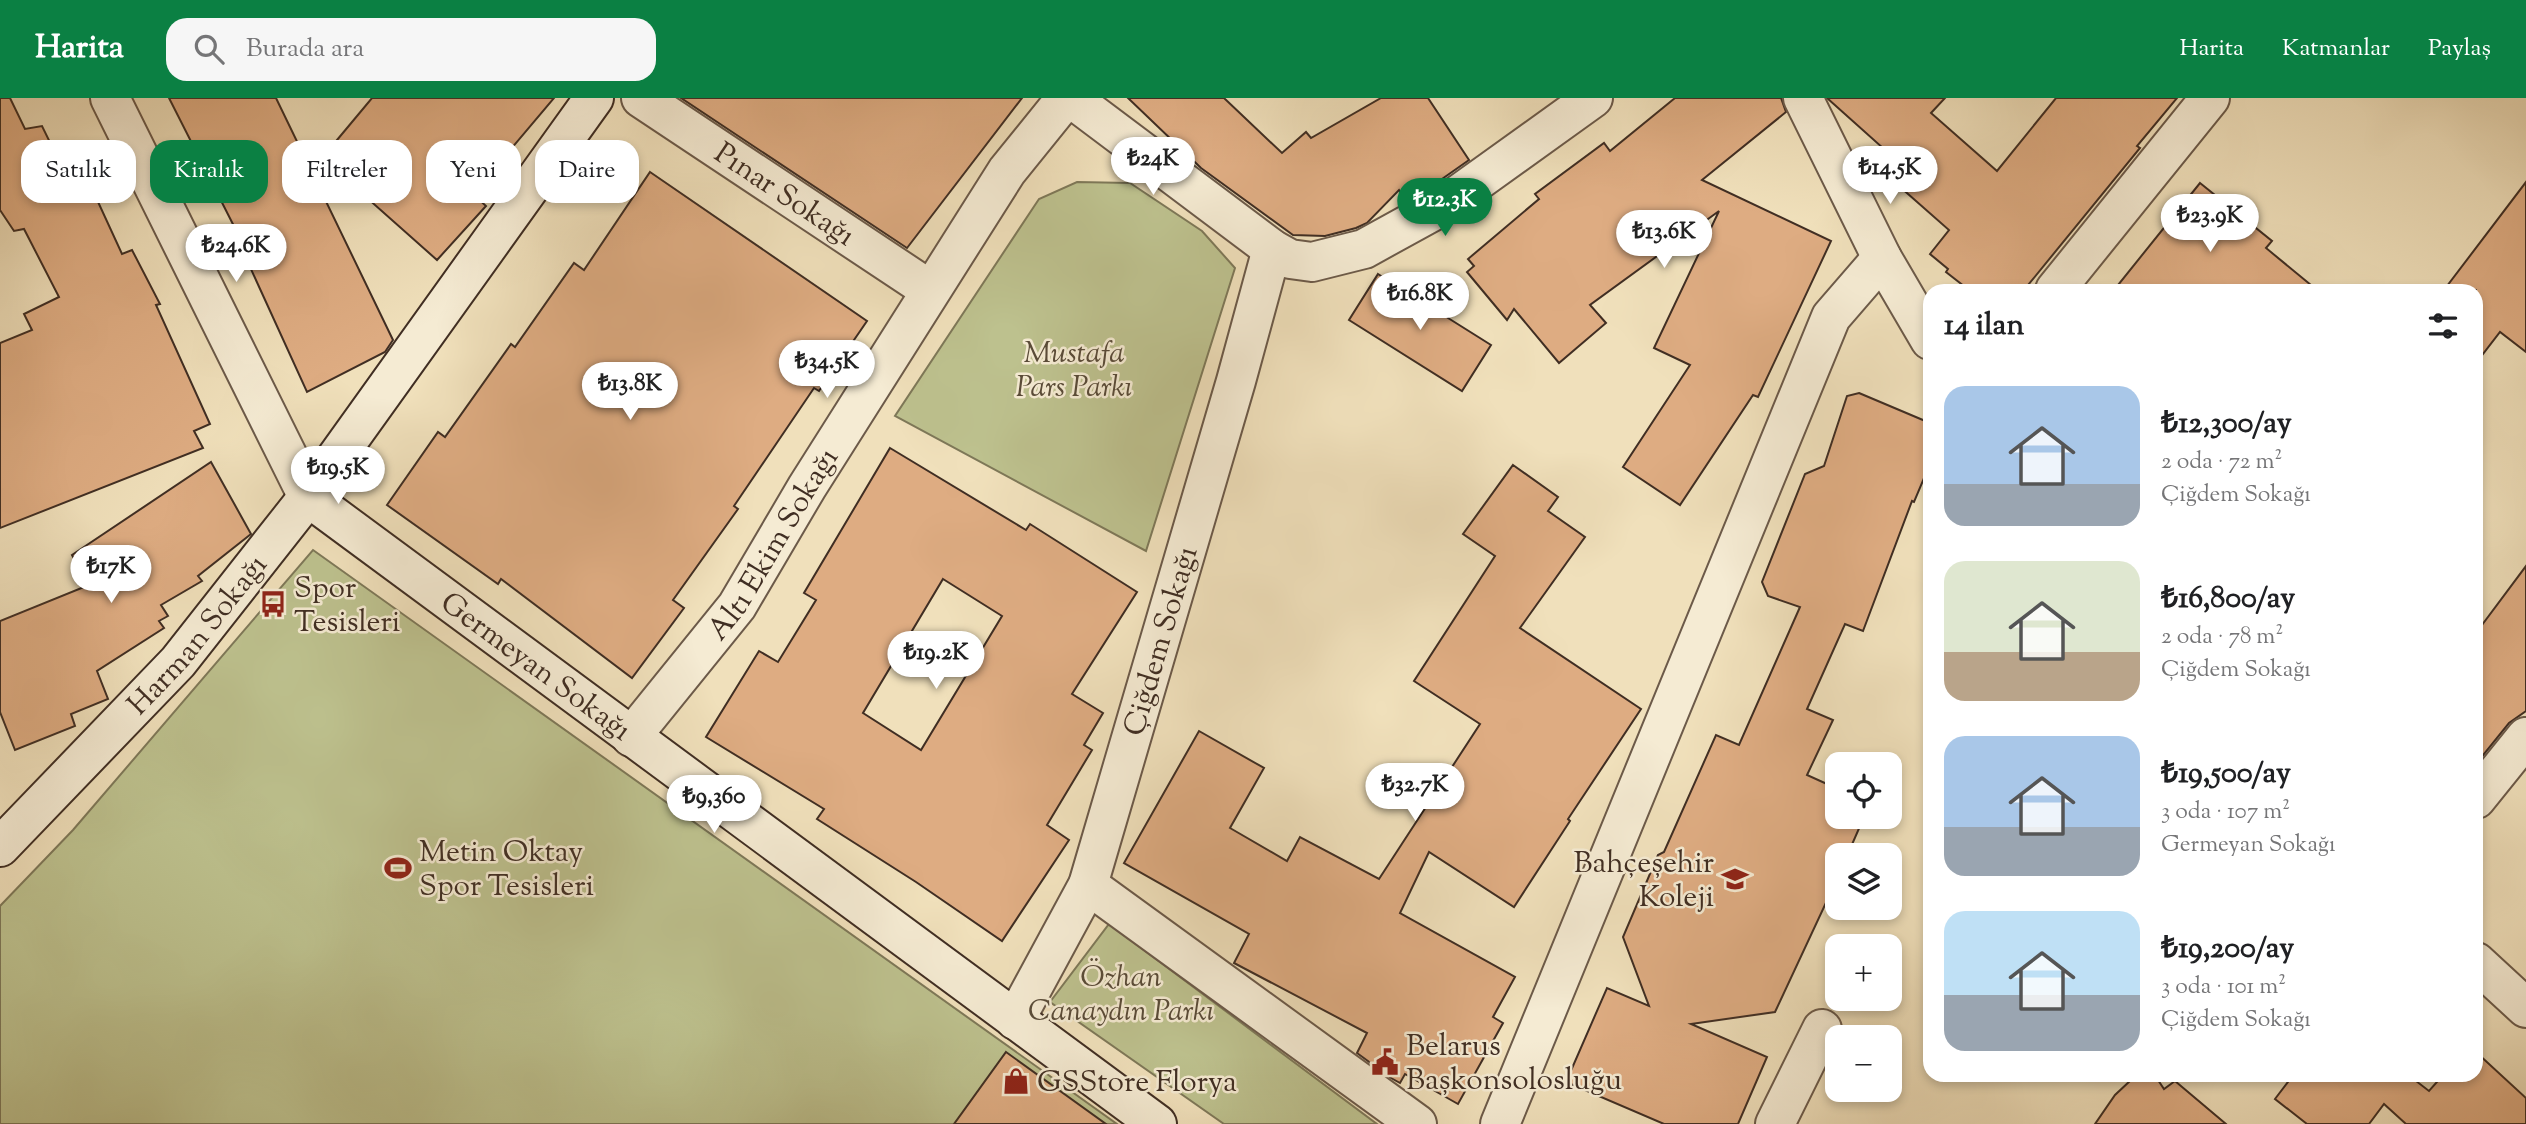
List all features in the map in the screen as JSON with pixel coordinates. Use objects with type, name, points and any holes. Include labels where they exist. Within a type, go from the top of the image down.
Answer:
[{"type":"street","name":"Germeyan Sokağı","points":[[110,98],[309,497],[1157,1124]]},
{"type":"street","name":"Harman Sokağı","points":[[0,847],[178,662],[309,497],[594,98]]},
{"type":"street","name":"Pınar Sokağı","points":[[641,98],[930,290]]},
{"type":"street","name":"Altı Ekim Sokağı","points":[[631,737],[737,606],[807,487],[1007,171],[1068,98],[1272,249],[1290,259],[1312,262],[1364,249],[1444,205],[1593,98]]},
{"type":"street","points":[[1803,98],[1882,258],[1923,328]]},
{"type":"street","points":[[2060,284],[2210,98]]},
{"type":"street","name":"Çiğdem Sokağı","points":[[1015,1020],[1088,885],[1236,381],[1272,249]]},
{"type":"street","points":[[1500,1124],[1831,317],[1882,258]]},
{"type":"street","points":[[2483,790],[2526,737]]},
{"type":"street","points":[[1088,885],[1417,1124]]},
{"type":"street","points":[[2483,968],[2526,1008]]},
{"type":"street","points":[[1775,1124],[1822,1029]]},
{"type":"green space","name":"Mustafa Pars Parkı","points":[[1077,182],[1130,183],[1202,231],[1235,268],[1146,551],[895,416],[1039,199]]},
{"type":"green space","name":"Metin Oktay Spor Tesisleri","points":[[313,550],[1117,1124],[0,1124],[0,906],[73,830]]},
{"type":"green space","name":"Özhan Canaydın Parkı","points":[[1109,924],[1377,1124],[1224,1124],[1050,1002]]},
{"type":"building","points":[[0,98],[10,98],[25,129],[42,126],[49,140],[21,140],[21,203],[99,203],[122,254],[132,250],[160,304],[156,305],[210,424],[194,431],[203,448],[0,528],[0,343],[32,330],[24,314],[59,297],[24,229],[14,231],[0,210]]},
{"type":"building","points":[[169,98],[276,98],[296,140],[282,140],[282,203],[327,203],[393,340],[385,352],[307,392],[240,245],[243,244],[222,203],[268,203],[268,140],[190,140]]},
{"type":"building","points":[[372,98],[554,98],[519,140],[426,140],[426,203],[483,203],[486,206],[437,260],[373,203],[412,203],[412,140],[337,140]]},
{"type":"building","points":[[681,98],[1022,98],[907,248]]},
{"type":"building","points":[[1128,98],[1224,98],[1282,153],[1306,132],[1311,138],[1381,98],[1428,98],[1469,160],[1406,201],[1399,190],[1367,223],[1356,228],[1325,236],[1293,235],[1201,168]]},
{"type":"building","points":[[1675,98],[1781,98],[1786,112],[1702,180],[1831,241],[1758,397],[1753,395],[1680,505],[1623,467],[1690,365],[1654,348],[1719,211],[1590,305],[1606,323],[1559,363],[1514,309],[1507,320],[1467,272],[1474,266],[1468,259],[1539,199],[1535,194],[1604,143],[1610,151]]},
{"type":"building","points":[[1827,98],[1945,98],[1931,113],[1997,171],[2056,98],[2177,98],[2137,146],[2140,148],[2029,284],[1961,284],[1946,272],[1948,269],[1930,254],[1949,230],[1882,171],[1893,157]]},
{"type":"building","points":[[650,172],[867,321],[819,391],[814,388],[734,506],[738,509],[673,600],[684,608],[632,678],[501,579],[498,584],[387,505],[438,432],[445,437],[511,344],[515,347],[574,263],[584,270],[629,203],[639,203],[639,188]]},
{"type":"building","points":[[2526,182],[2526,352],[2500,332],[2483,354],[2483,284],[2449,284]]},
{"type":"building","points":[[2200,183],[2272,241],[2266,248],[2310,284],[2119,284]]},
{"type":"building","points":[[1378,274],[1491,345],[1462,391],[1349,320]]},
{"type":"building","points":[[1859,393],[1923,420],[1923,481],[1914,502],[1912,501],[1863,631],[1845,624],[1807,709],[1833,720],[1807,775],[1825,783],[1825,829],[1859,829],[1853,843],[1825,843],[1825,905],[1775,1012],[1691,1024],[1767,1057],[1738,1124],[1664,1124],[1566,1082],[1607,988],[1649,1006],[1623,937],[1658,855],[1664,852],[1716,735],[1739,745],[1800,607],[1768,596],[1762,582],[1805,474],[1824,466],[1847,396]]},
{"type":"building","points":[[890,448],[1026,530],[1030,524],[1137,592],[1072,694],[1103,713],[1084,745],[1092,750],[1047,825],[1069,840],[1002,941],[817,819],[824,809],[706,737],[759,651],[778,662],[816,600],[804,593]],"holes":[[[943,579],[1002,616],[921,750],[863,713]]]},
{"type":"building","points":[[211,462],[251,534],[198,576],[202,581],[161,605],[168,616],[159,621],[164,628],[97,671],[108,699],[71,714],[75,726],[15,750],[0,712],[0,621],[89,585],[72,555]]},
{"type":"building","points":[[1513,465],[1558,497],[1548,511],[1585,537],[1520,628],[1641,709],[1514,907],[1429,852],[1400,913],[1515,977],[1493,1017],[1503,1023],[1458,1104],[1405,1074],[1400,1083],[1391,1078],[1357,1053],[1367,1033],[1234,963],[1249,934],[1124,863],[1199,731],[1264,768],[1230,828],[1287,861],[1300,837],[1379,879],[1480,724],[1414,681],[1495,556],[1463,534]]},
{"type":"building","points":[[2526,566],[2526,711],[2509,723],[2483,755],[2483,624]]},
{"type":"building","name":"GSStore Florya","points":[[1006,1052],[1106,1124],[954,1124]]},
{"type":"building","points":[[2483,1058],[2526,1098],[2526,1124],[2406,1124],[2384,1104],[2369,1124],[2307,1124],[2275,1099],[2288,1082],[2417,1082],[2429,1091],[2437,1082],[2483,1082]]},
{"type":"building","points":[[2129,1082],[2159,1082],[2164,1089],[2176,1082],[2226,1124],[2095,1124],[2115,1095]]},
{"type":"place","name":"Spor Tesisleri","points":[[273,604]]},
{"type":"place","name":"Metin Oktay Spor Tesisleri","points":[[398,868]]},
{"type":"place","name":"Bahçeşehir Koleji","points":[[1735,879]]},
{"type":"place","name":"Belarus Başkonsolosluğu","points":[[1385,1062]]},
{"type":"place","name":"GSStore Florya","points":[[1016,1081]]}]
